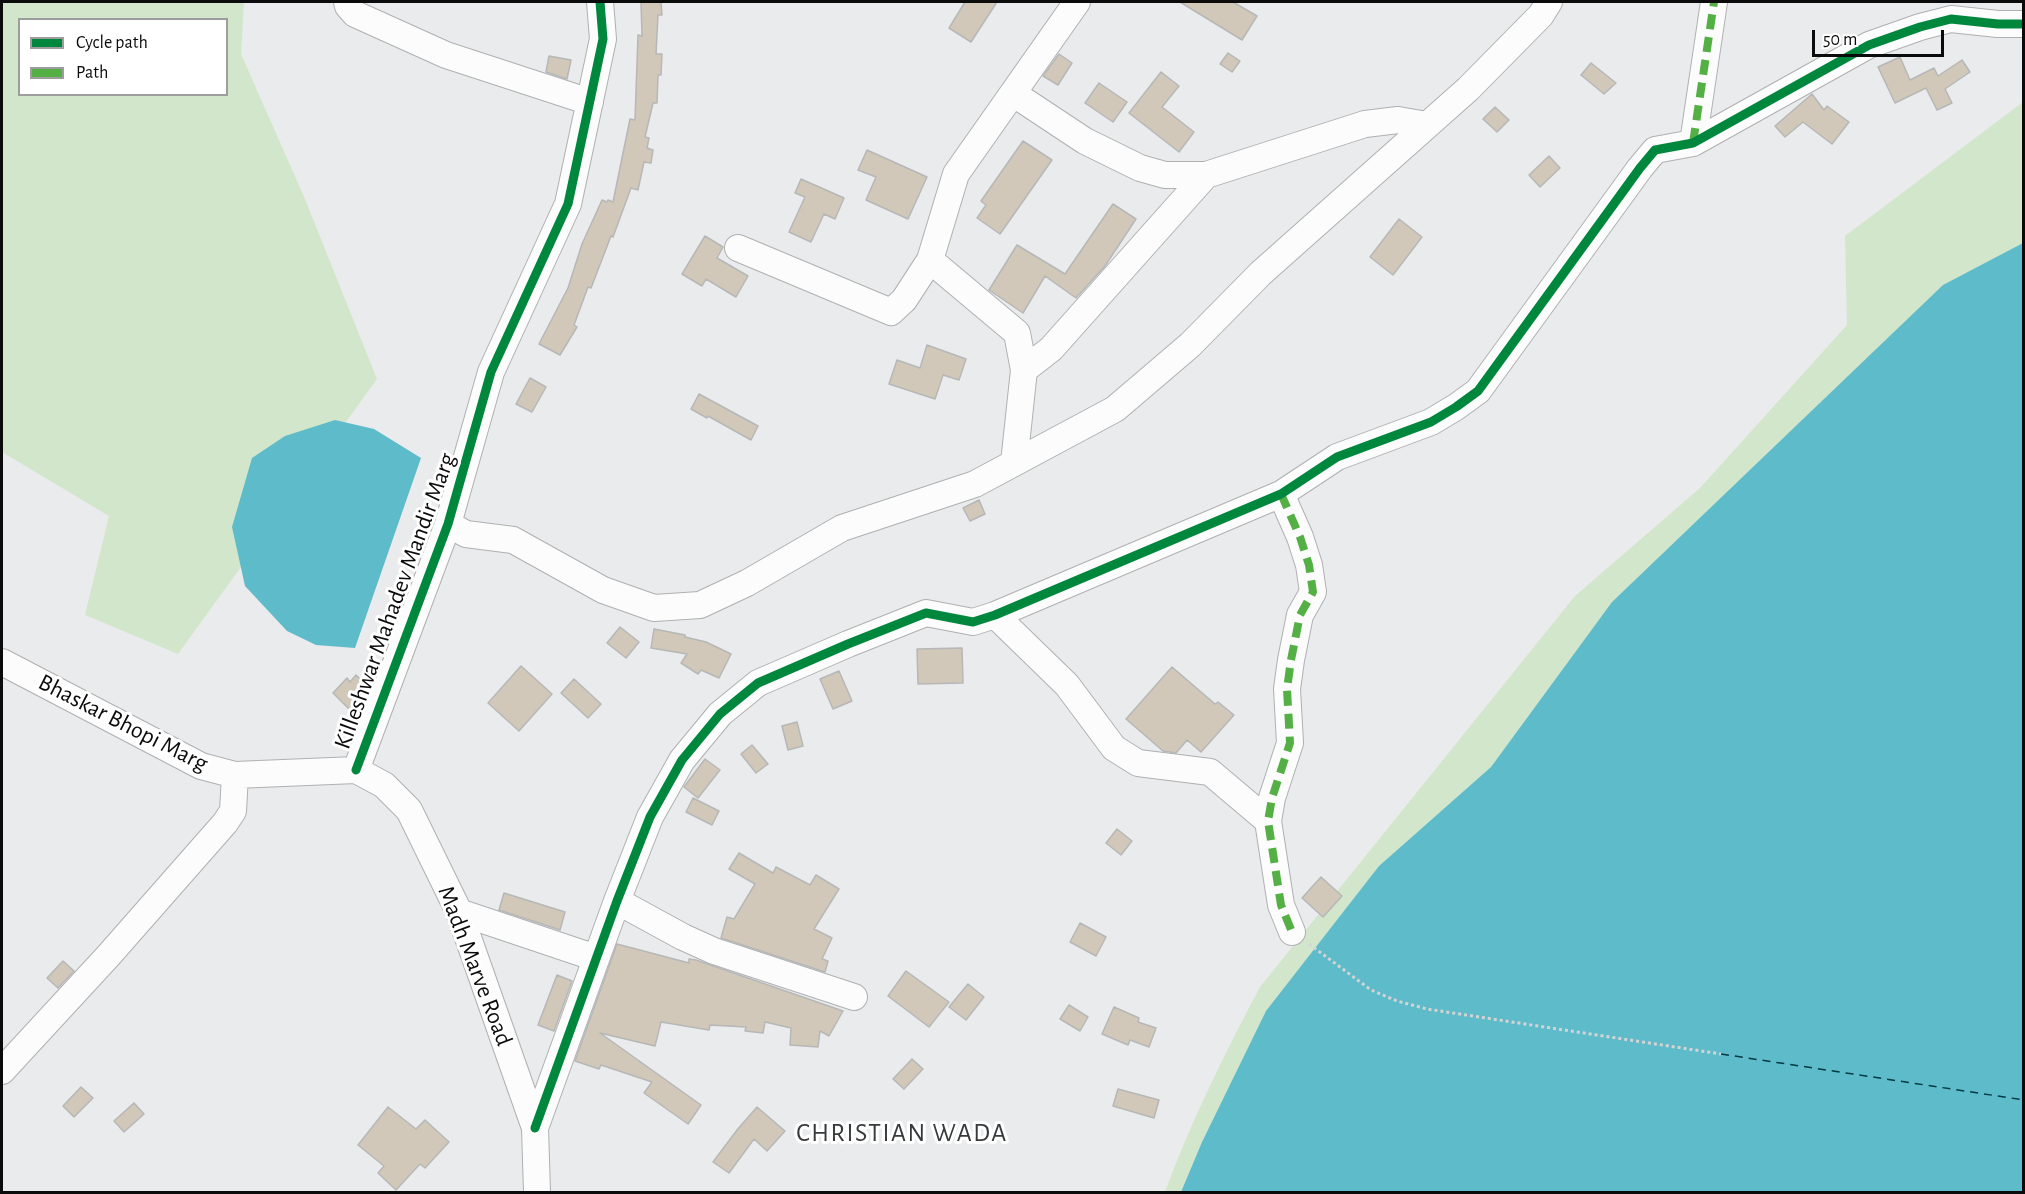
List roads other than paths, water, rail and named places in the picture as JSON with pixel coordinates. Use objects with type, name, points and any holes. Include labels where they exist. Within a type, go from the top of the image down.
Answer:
[{"type":"street","points":[[348,2],[348,6],[355,14],[446,55],[590,102]]},
{"type":"street","name":"Killeshwar Mahadev Mandir Marg","points":[[356,770],[448,524],[491,372],[568,204],[603,39],[600,2]]},
{"type":"street","points":[[738,248],[891,312],[904,300],[930,260],[956,174],[1077,2]]},
{"type":"street","points":[[448,524],[466,534],[513,540],[603,590],[654,608],[700,605],[747,583],[842,528],[975,484],[1115,409],[1190,345],[1261,273],[1468,89],[1541,15],[1549,2]]},
{"type":"street","points":[[1693,143],[1714,2]]},
{"type":"street","points":[[535,1128],[616,901],[650,817],[682,760],[720,714],[758,683],[926,613],[973,622],[995,615],[1281,494],[1337,457],[1431,422],[1478,391],[1656,150],[1693,143],[1869,45],[1920,27],[1951,19],[2024,24]]},
{"type":"street","points":[[1014,94],[1085,141],[1140,168],[1165,175],[1206,175],[1365,124],[1398,120],[1427,126]]},
{"type":"street","points":[[1024,370],[1051,349],[1206,175]]},
{"type":"street","points":[[930,260],[1017,333],[1024,370],[1014,463]]},
{"type":"street","points":[[1281,494],[1300,537],[1309,565],[1313,592],[1300,615],[1291,660],[1287,701],[1290,743],[1272,798],[1268,821],[1281,905],[1292,932]]},
{"type":"street","points":[[995,615],[1067,686],[1114,748],[1138,763],[1210,772],[1268,821]]},
{"type":"street","name":"Bhaskar Bhopi Marg","points":[[2,662],[201,766],[235,775],[356,770]]},
{"type":"street","name":"Madh Marve Road","points":[[356,770],[384,785],[409,810],[459,912],[535,1128],[537,1192]]},
{"type":"street","points":[[2,1071],[225,824],[232,811],[235,775]]},
{"type":"street","points":[[616,901],[683,938],[714,951],[854,997]]},
{"type":"street","points":[[459,912],[596,958]]},
{"type":"water","points":[[2023,243],[2023,1192],[1181,1192],[1202,1142],[1266,1011],[1379,866],[1491,767],[1612,602],[1943,285]]},
{"type":"water","points":[[335,420],[374,429],[421,458],[355,648],[316,645],[287,631],[245,586],[232,527],[252,458],[285,436]]},
{"type":"district","name":"CHRISTIAN WADA","points":[[902,1133]]}]
